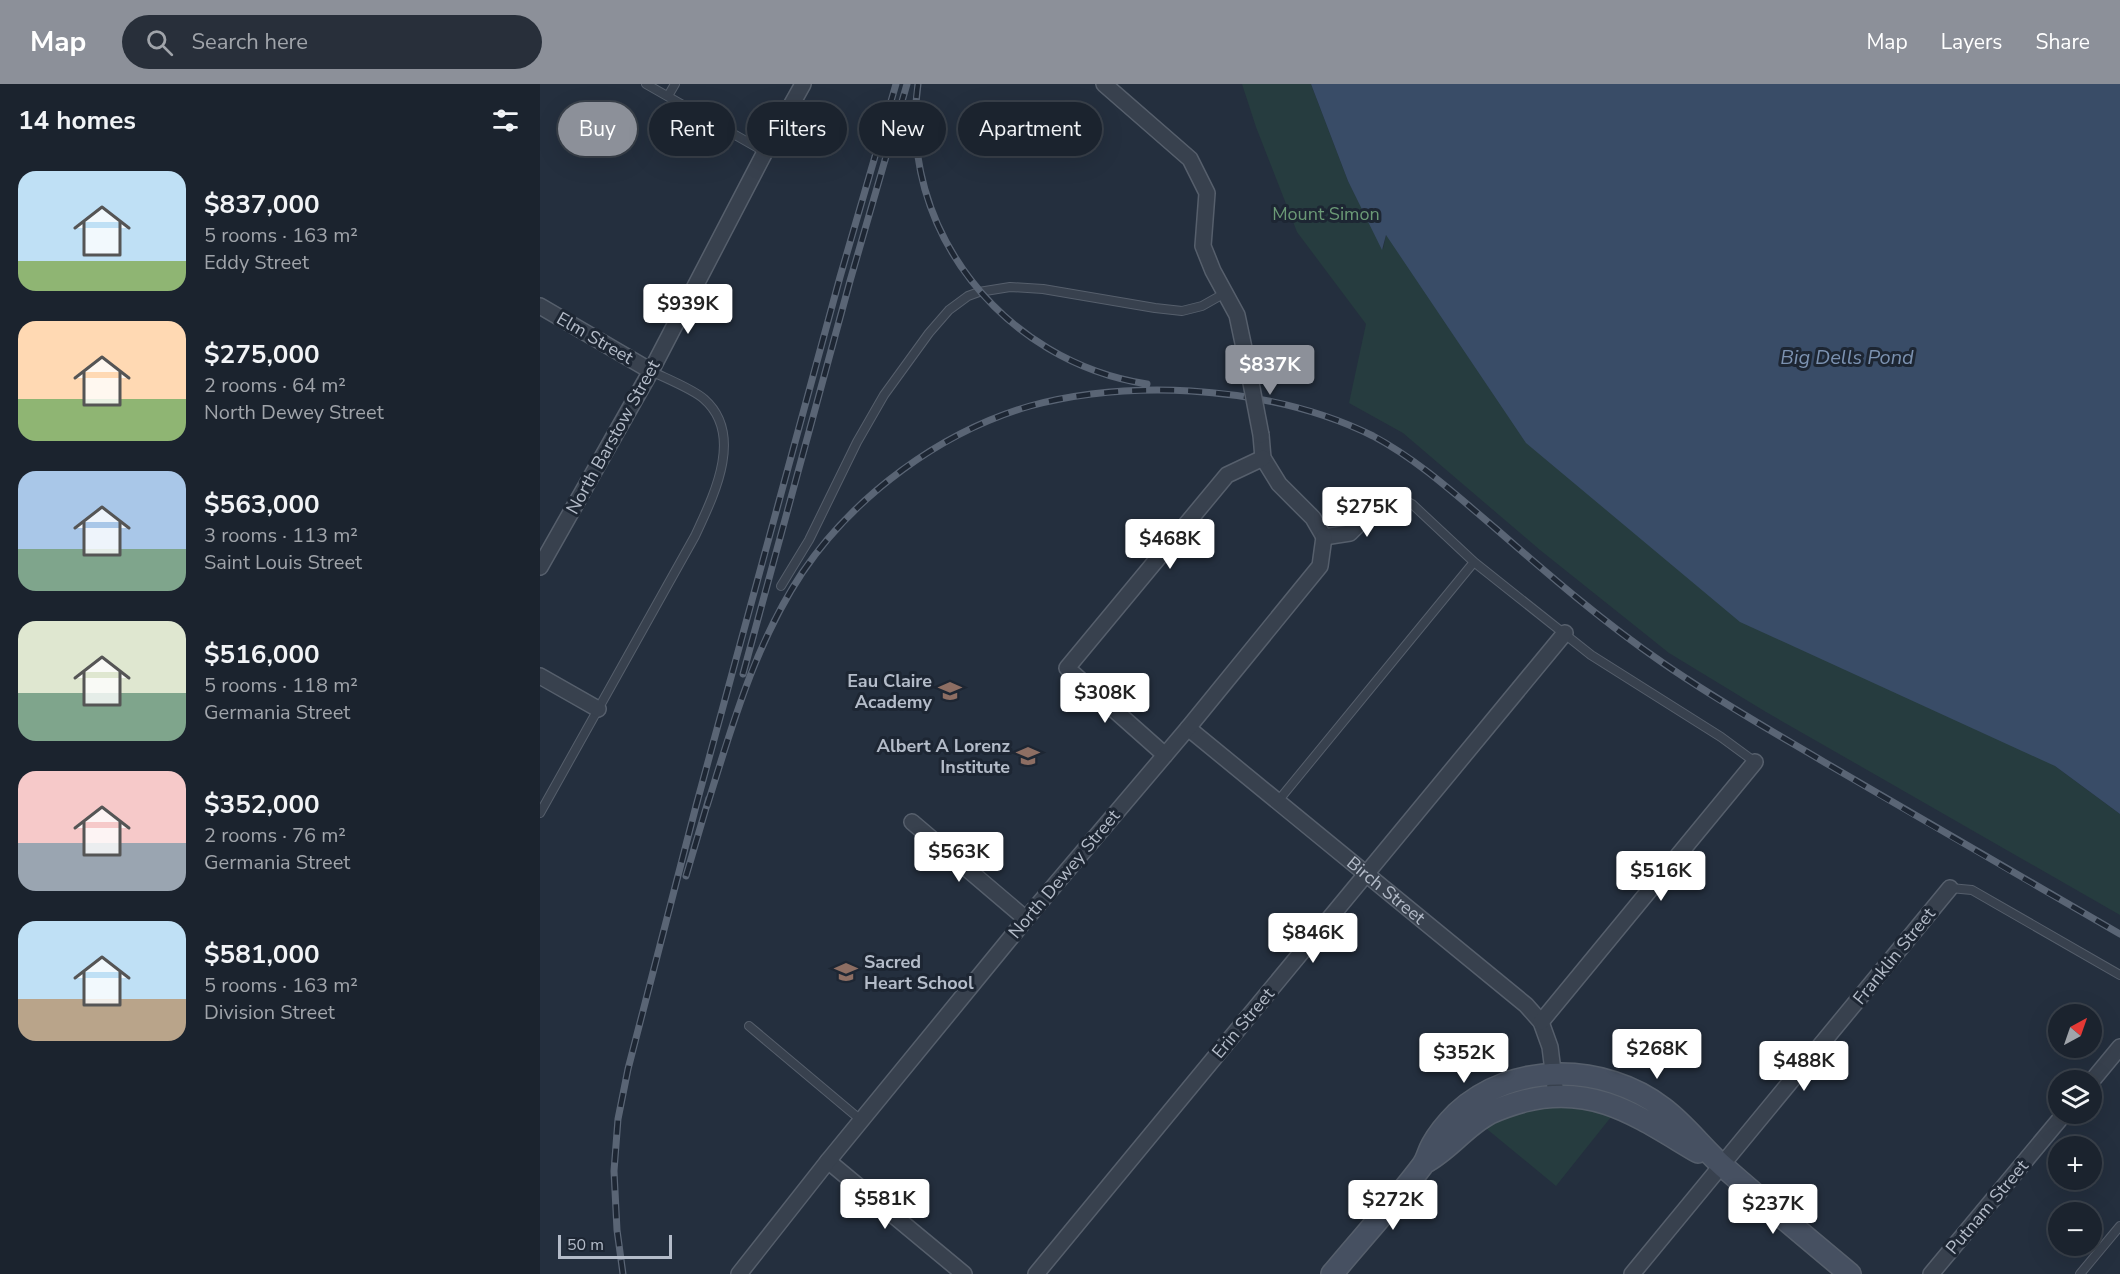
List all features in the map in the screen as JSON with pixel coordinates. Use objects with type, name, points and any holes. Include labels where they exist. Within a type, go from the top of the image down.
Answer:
[{"type":"main road","points":[[1332,1274],[1424,1163],[1440,1132],[1459,1111],[1496,1088],[1511,1082],[1530,1076],[1554,1074],[1593,1077],[1625,1085],[1635,1090],[1676,1118],[1722,1166],[1850,1274]]},
{"type":"main road","points":[[1424,1163],[1438,1156],[1475,1123],[1490,1114],[1510,1105],[1556,1095],[1595,1099],[1626,1110],[1722,1166]]},
{"type":"street","name":"North Barstow Street","points":[[792,102],[802,84]]},
{"type":"street","points":[[1104,84],[1190,159],[1207,193],[1203,246],[1213,271],[1237,315],[1261,435],[1263,458],[1279,484],[1313,518],[1324,537],[1350,533],[1383,500],[1395,496]]},
{"type":"street","name":"North Barstow Street","points":[[540,567],[651,371],[763,156]]},
{"type":"street","name":"Elm Street","points":[[542,311],[651,371]]},
{"type":"street","points":[[1165,755],[1067,668],[1227,475],[1263,458]]},
{"type":"street","name":"North Dewey Street","points":[[739,1274],[828,1161],[1026,919],[1188,728],[1320,566],[1324,537]]},
{"type":"street","name":"Erin Street","points":[[1036,1274],[1565,633]]},
{"type":"street","points":[[540,676],[598,709]]},
{"type":"street","name":"Birch Street","points":[[1188,728],[1526,1005],[1541,1022],[1550,1047],[1556,1095]]},
{"type":"street","points":[[1541,1022],[1755,762]]},
{"type":"street","points":[[912,822],[1026,919]]},
{"type":"street","name":"Franklin Street","points":[[1632,1274],[1950,888]]},
{"type":"street","points":[[2101,1070],[2120,1047]]},
{"type":"street","name":"Putnam Street","points":[[1931,1274],[2056,1124]]},
{"type":"street","points":[[828,1161],[964,1274]]},
{"type":"lane","points":[[646,84],[747,142]]},
{"type":"lane","points":[[668,96],[675,84]]},
{"type":"lane","points":[[781,586],[809,540],[857,442],[884,395],[929,333],[950,310],[968,296],[1010,287],[1043,289],[1182,311],[1202,306],[1225,293]]},
{"type":"lane","points":[[540,813],[695,536],[716,491],[725,442],[716,414],[703,399],[651,371]]},
{"type":"lane","points":[[1395,496],[1412,504],[1474,562],[1615,671],[1722,737],[1755,762]]},
{"type":"lane","points":[[1278,801],[1474,562]]},
{"type":"lane","points":[[1950,888],[1972,890],[2120,975]]},
{"type":"lane","points":[[749,1026],[861,1121]]},
{"type":"lane","points":[[2080,1274],[2120,1226]]},
{"type":"green space","name":"Mount Simon","points":[[1242,84],[1311,84],[1348,181],[1383,249],[1386,235],[2055,766],[2120,814],[2120,915],[1766,712],[1669,653],[1540,550],[1403,433],[1349,403],[1366,324],[1297,232],[1256,127]]},
{"type":"green space","points":[[1559,1102],[1615,1112],[1556,1186],[1482,1125],[1494,1118]]},
{"type":"water","name":"Big Dells Pond","points":[[1311,84],[2120,84],[2120,814],[2055,766],[1740,622],[1526,443],[1386,235],[1382,250],[1348,181]]},
{"type":"railway","points":[[623,1274],[617,1230],[614,1171],[618,1119],[628,1069],[696,806],[840,277],[896,84]]},
{"type":"railway","points":[[743,674],[850,281],[907,84]]},
{"type":"railway","points":[[918,84],[916,138],[925,189],[944,237],[971,280],[1006,318],[1048,348],[1095,371],[1147,384]]},
{"type":"railway","points":[[707,806],[746,686],[785,600],[823,545],[873,493],[902,470],[964,432],[996,417],[1030,406],[1070,397],[1110,392],[1171,390],[1215,393],[1261,399],[1307,410],[1351,426],[1390,445],[1466,503],[1598,615],[1683,676],[1783,738],[2120,934]]},
{"type":"railway","points":[[686,876],[709,798]]},
{"type":"place","name":"Eau Claire Academy","points":[[950,691]]},
{"type":"place","name":"Albert A Lorenz Institute","points":[[1028,756]]},
{"type":"place","name":"Sacred Heart School","points":[[846,972]]}]
